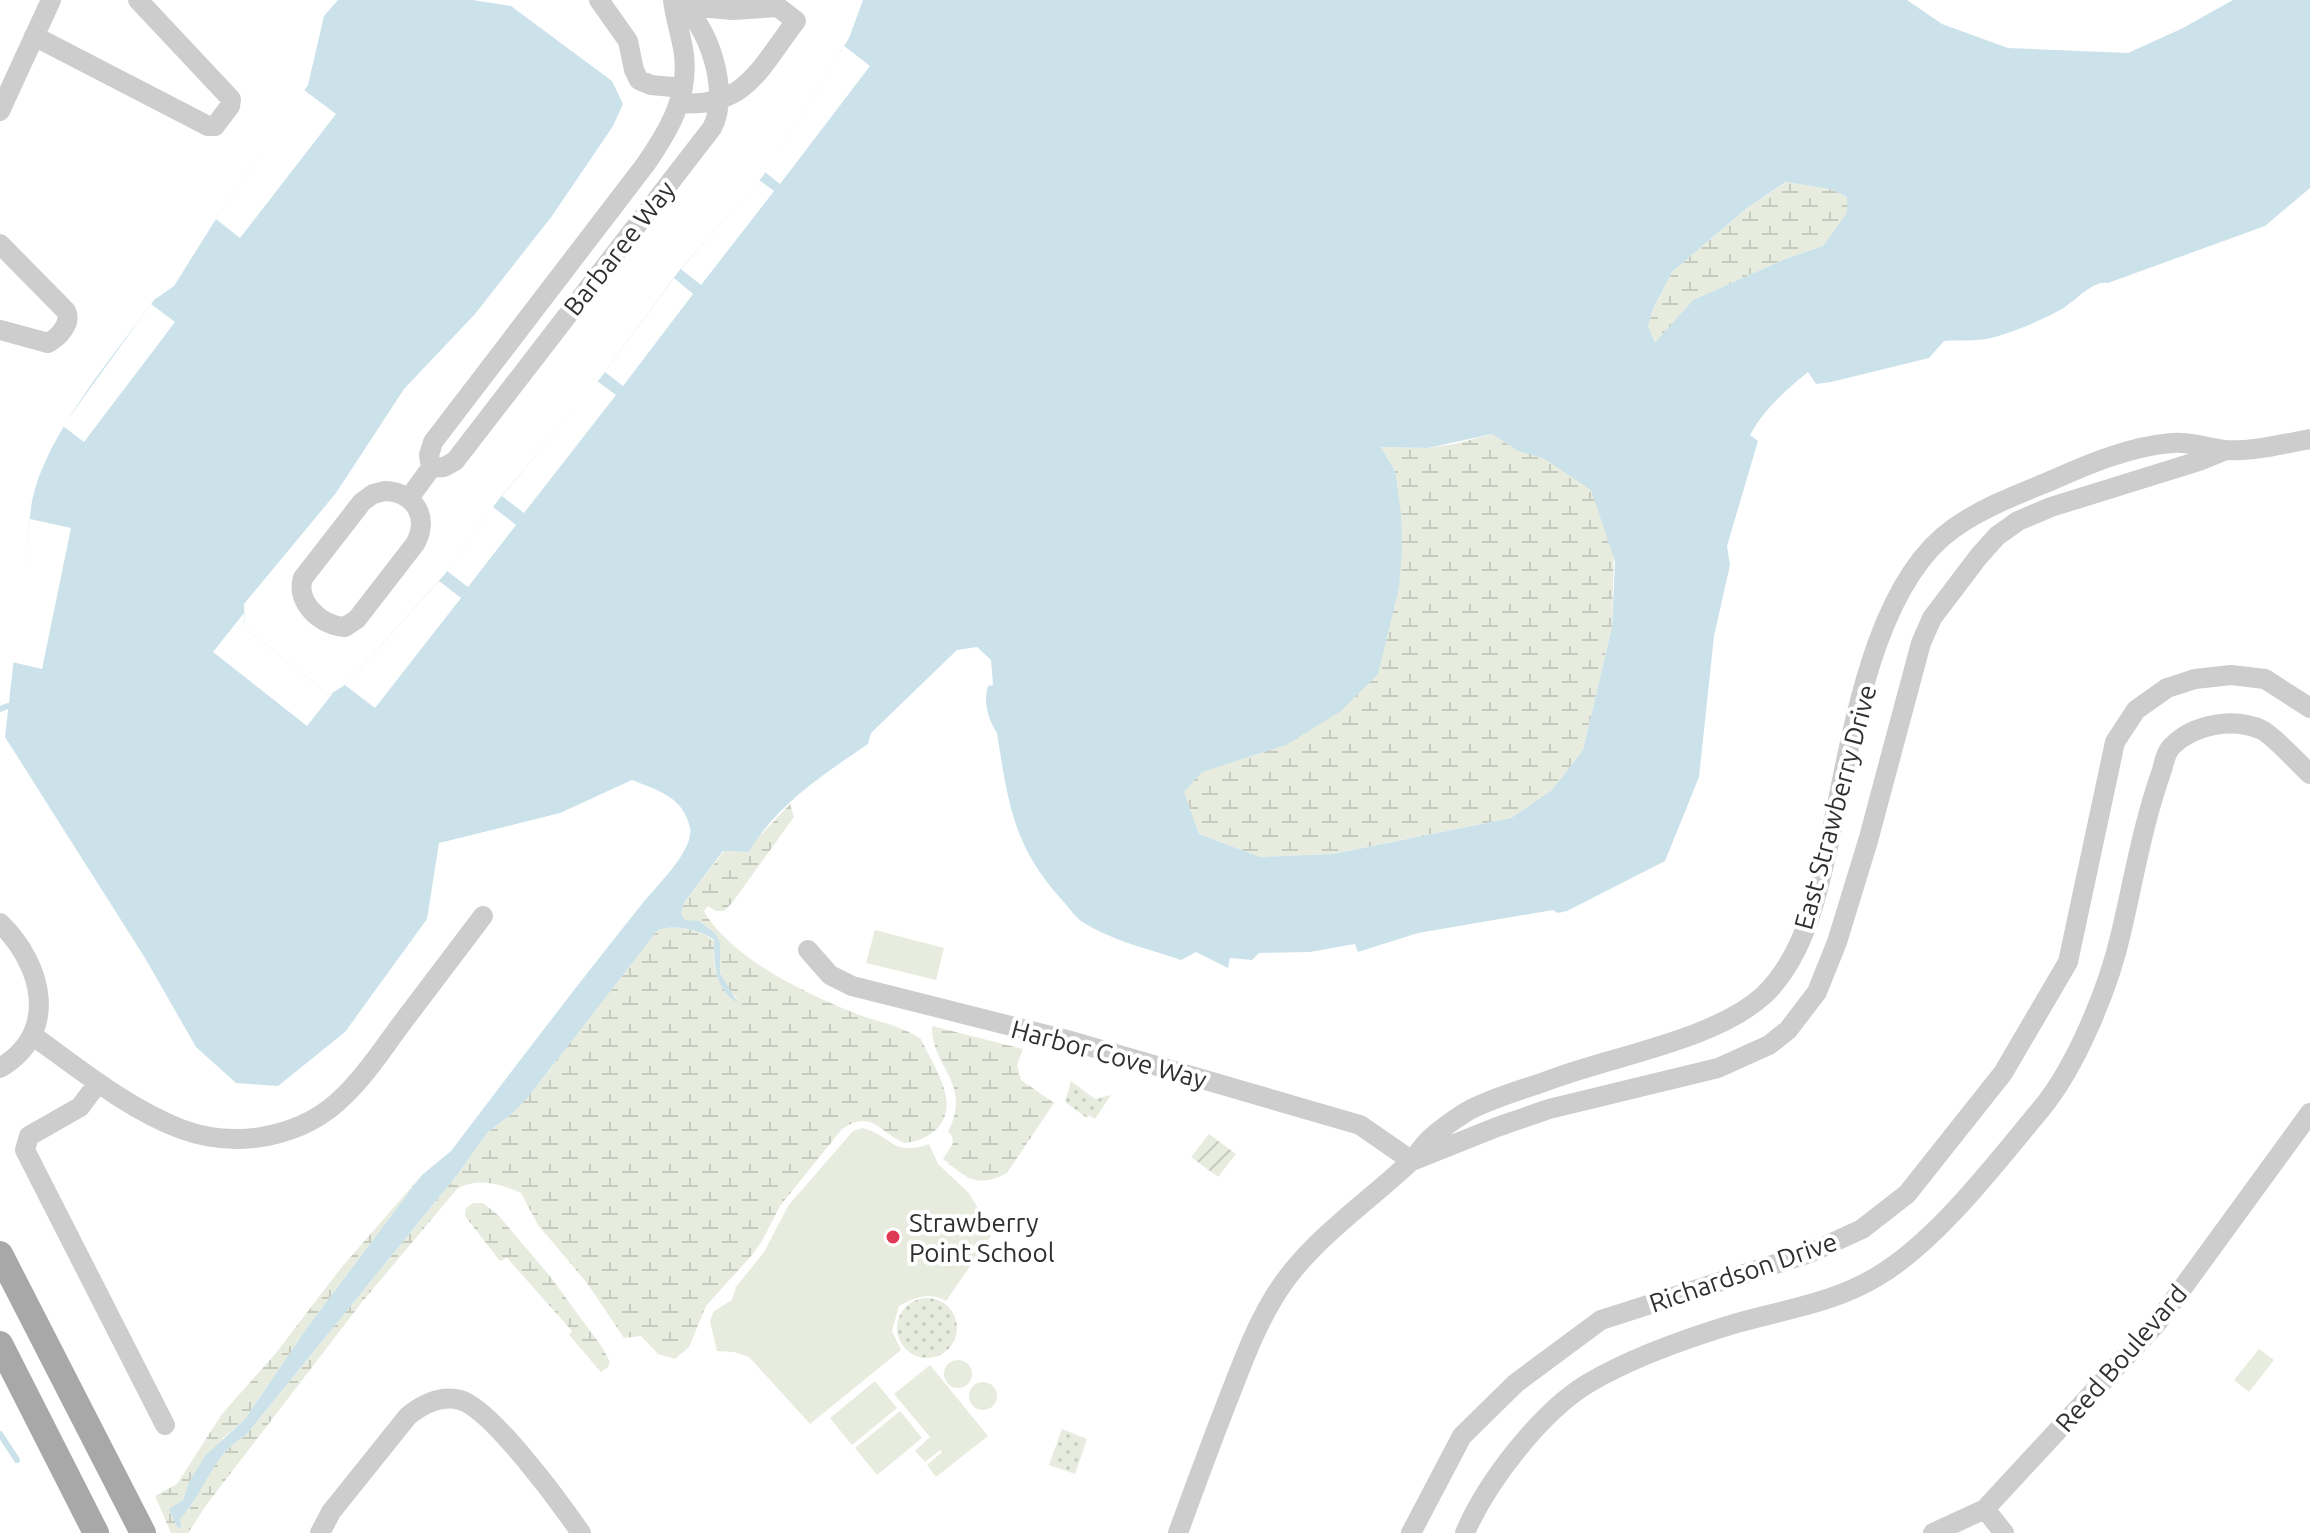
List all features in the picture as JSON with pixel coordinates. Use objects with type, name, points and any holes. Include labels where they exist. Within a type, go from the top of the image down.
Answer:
[{"type":"main road","points":[[0,1254],[143,1533]]},
{"type":"main road","points":[[0,1344],[96,1533]]},
{"type":"street","points":[[0,111],[51,0]]},
{"type":"street","points":[[34,36],[208,126],[215,126],[230,106],[231,99],[138,0]]},
{"type":"street","points":[[599,0],[628,41],[639,80],[708,104],[720,101],[751,80],[796,21],[778,7],[733,10],[678,2]]},
{"type":"street","points":[[678,2],[700,27],[717,71],[720,101]]},
{"type":"street","name":"Barbaree Way","points":[[409,498],[431,468],[429,455],[433,442],[645,165],[666,133],[681,96],[684,53],[678,2]]},
{"type":"street","name":"Barbaree Way","points":[[431,468],[444,467],[455,461],[712,128],[720,101]]},
{"type":"street","points":[[0,244],[69,317],[48,343],[0,330]]},
{"type":"street","name":"East Strawberry Drive","points":[[1412,1161],[1549,1109],[1718,1068],[1769,1045],[1788,1030],[1817,992],[1837,942],[1868,841],[1921,643],[1932,618],[1988,546],[2018,521],[2051,507],[2226,450],[2310,439]]},
{"type":"street","name":"East Strawberry Drive","points":[[1178,1533],[1243,1362],[1275,1295],[1325,1237],[1412,1161],[1425,1143],[1468,1111],[1588,1066],[1710,1029],[1732,1019],[1768,991],[1785,970],[1810,913],[1859,704],[1894,602],[1909,573],[1928,551],[1951,529],[1981,511],[2071,471],[2125,453],[2173,443],[2226,450]]},
{"type":"street","points":[[385,491],[398,492],[409,498],[422,519],[421,532],[415,544],[357,619],[345,627],[329,624],[303,601],[300,594],[303,578],[367,498],[385,491]]},
{"type":"street","name":"Richardson Drive","points":[[1411,1533],[1462,1436],[1516,1383],[1601,1320],[1810,1253],[1862,1229],[1907,1194],[2003,1073],[2068,962],[2115,742],[2136,710],[2167,688],[2195,679],[2231,675],[2265,679],[2310,708]]},
{"type":"street","name":"Richardson Drive","points":[[1465,1533],[1472,1515],[1505,1464],[1544,1421],[1585,1386],[1639,1359],[1736,1324],[1830,1300],[1879,1276],[1933,1234],[2044,1106],[2088,1032],[2120,938],[2149,805],[2169,748],[2195,729],[2224,722],[2263,730],[2310,774]]},
{"type":"street","points":[[32,1035],[98,1083],[165,1122],[202,1135],[237,1139],[275,1135],[294,1129],[328,1110],[351,1089],[483,916]]},
{"type":"street","points":[[0,923],[7,944],[30,962],[37,986],[38,1016],[32,1035],[15,1057],[0,1068]]},
{"type":"street","name":"Harbor Cove Way","points":[[808,950],[830,975],[852,986],[1071,1041],[1360,1125],[1412,1161]]},
{"type":"street","points":[[98,1083],[80,1107],[29,1136],[25,1150],[165,1425]]},
{"type":"street","name":"Reed Boulevard","points":[[1933,1533],[1985,1509],[2157,1323],[2310,1113]]},
{"type":"street","points":[[320,1533],[331,1512],[408,1416],[430,1402],[444,1399],[457,1399],[480,1412],[523,1458],[581,1533]]},
{"type":"street","points":[[1985,1509],[2004,1533]]},
{"type":"green space","points":[[1787,182],[1830,189],[1847,197],[1848,213],[1823,246],[1785,259],[1693,300],[1655,344],[1648,326],[1672,272],[1747,208]]},
{"type":"green space","points":[[1492,434],[1518,451],[1616,470],[1612,627],[1583,750],[1552,790],[1511,818],[1333,854],[1260,857],[1199,834],[1183,792],[1202,771],[1265,752],[1395,471],[1381,447],[1428,448]]},
{"type":"green space","points":[[790,804],[794,817],[732,903],[724,911],[708,906],[704,911],[732,944],[772,973],[837,1006],[898,1027],[921,1039],[946,1097],[945,1116],[936,1130],[921,1139],[904,1143],[868,1122],[852,1123],[842,1129],[780,1206],[752,1255],[706,1306],[689,1347],[675,1359],[658,1354],[641,1336],[624,1338],[587,1283],[538,1225],[521,1193],[481,1183],[457,1189],[362,1302],[188,1533],[171,1533],[155,1496],[177,1484],[222,1414],[276,1353],[341,1268],[422,1175],[309,1325],[245,1419],[223,1438],[189,1482],[183,1500],[175,1507],[188,1511],[226,1451],[245,1436],[457,1175],[488,1132],[513,1113],[550,1070],[657,931],[686,929],[714,941],[717,975],[724,988],[738,1000],[721,976],[716,934],[685,921],[681,914],[683,904],[724,851],[749,852],[756,840]]},
{"type":"green space","points":[[875,930],[944,948],[936,980],[866,963]]},
{"type":"green space","points":[[932,1026],[1023,1049],[1017,1065],[1021,1080],[1054,1103],[1007,1173],[979,1181],[943,1159],[953,1143],[948,1132],[956,1100],[954,1088],[933,1041]]},
{"type":"green space","points":[[1071,1081],[1095,1099],[1111,1095],[1095,1119],[1089,1115],[1087,1118],[1065,1102]]},
{"type":"green space","points":[[863,1128],[900,1147],[929,1144],[938,1164],[969,1193],[981,1214],[978,1223],[991,1236],[946,1301],[927,1296],[899,1306],[892,1331],[901,1350],[810,1424],[749,1357],[717,1351],[710,1321],[714,1311],[732,1300],[736,1287],[764,1252],[788,1206],[853,1131]]},
{"type":"green space","points":[[1209,1134],[1236,1154],[1218,1177],[1191,1157]]},
{"type":"green space","points":[[473,1203],[483,1203],[498,1215],[549,1275],[602,1347],[610,1362],[608,1367],[601,1372],[569,1335],[572,1331],[507,1258],[500,1261],[465,1216],[466,1208]]},
{"type":"green space","points":[[927,1298],[939,1300],[948,1307],[955,1316],[955,1340],[948,1349],[939,1356],[927,1358],[915,1356],[906,1349],[899,1340],[897,1328],[899,1316],[906,1307],[915,1300]]},
{"type":"green space","points":[[2259,1349],[2274,1360],[2249,1392],[2234,1380]]},
{"type":"green space","points":[[958,1360],[968,1364],[972,1374],[968,1384],[958,1388],[948,1384],[944,1374],[948,1364]]},
{"type":"green space","points":[[930,1365],[988,1436],[936,1477],[927,1465],[942,1452],[940,1450],[925,1462],[915,1451],[930,1437],[894,1394]]},
{"type":"green space","points":[[875,1381],[897,1408],[852,1445],[830,1418]]},
{"type":"green space","points":[[983,1382],[993,1386],[997,1396],[993,1406],[983,1410],[973,1406],[969,1396],[973,1386]]},
{"type":"green space","points":[[900,1411],[922,1438],[877,1475],[855,1448]]},
{"type":"green space","points":[[1062,1429],[1087,1439],[1075,1474],[1049,1465]]},
{"type":"water","points":[[338,0],[472,0],[511,6],[612,81],[623,104],[613,126],[552,216],[475,314],[404,389],[336,493],[244,604],[245,628],[329,695],[345,685],[445,574],[499,499],[602,376],[678,272],[763,176],[849,38],[863,0],[1907,0],[1942,24],[2008,48],[2128,53],[2183,28],[2233,0],[2310,0],[2310,188],[2265,226],[2096,285],[2062,309],[2016,330],[1987,339],[1944,341],[1929,358],[1831,382],[1816,384],[1808,372],[1783,393],[1750,435],[1758,441],[1727,546],[1730,565],[1714,636],[1699,777],[1665,861],[1567,911],[1558,913],[1553,910],[1418,933],[1358,952],[1355,944],[1310,952],[1259,953],[1252,960],[1230,958],[1228,968],[1196,952],[1181,960],[1107,935],[1078,918],[1033,862],[1015,823],[997,733],[987,710],[988,686],[993,685],[991,660],[977,647],[957,650],[871,733],[868,744],[787,805],[749,852],[723,851],[683,904],[681,914],[685,920],[699,921],[716,934],[720,943],[720,973],[738,1003],[720,984],[714,940],[686,929],[657,931],[529,1096],[488,1132],[457,1175],[245,1436],[224,1453],[180,1519],[181,1528],[177,1527],[169,1509],[183,1500],[189,1482],[205,1456],[245,1419],[309,1325],[422,1175],[451,1151],[673,868],[690,837],[687,817],[676,802],[660,791],[632,780],[560,813],[439,843],[427,919],[345,1032],[278,1086],[236,1083],[196,1047],[145,958],[5,737],[31,508],[49,454],[81,399],[119,346],[154,300],[174,286],[308,85],[324,16]],"holes":[[[1786,182],[1830,189],[1847,197],[1847,213],[1823,246],[1785,259],[1693,300],[1655,343],[1648,326],[1672,272],[1747,208]],[[1492,434],[1518,451],[1543,458],[1591,490],[1615,561],[1612,627],[1583,750],[1552,790],[1511,818],[1333,854],[1260,857],[1199,834],[1184,792],[1202,772],[1286,745],[1341,711],[1378,674],[1399,588],[1402,548],[1395,471],[1381,447],[1428,448]]]},
{"type":"pier","points":[[844,46],[870,66],[780,184],[765,172]]},
{"type":"pier","points":[[304,90],[336,114],[240,238],[216,219]]},
{"type":"pier","points":[[759,180],[774,191],[701,285],[681,269]]},
{"type":"pier","points":[[674,278],[693,294],[623,386],[605,372]]},
{"type":"pier","points":[[151,304],[175,322],[84,442],[63,426]]},
{"type":"pier","points":[[597,381],[616,395],[524,513],[502,496]]},
{"type":"pier","points":[[493,507],[516,525],[468,587],[447,571]]},
{"type":"pier","points":[[30,519],[71,528],[42,669],[12,662]]},
{"type":"pier","points":[[439,581],[461,598],[375,708],[345,685]]},
{"type":"pier","points":[[244,613],[245,628],[329,695],[333,693],[307,726],[213,652]]},
{"type":"waterway","points":[[0,709],[8,706]]},
{"type":"waterway","points":[[0,1434],[17,1460]]},
{"type":"place","name":"Strawberry Point School","points":[[893,1237]]}]
